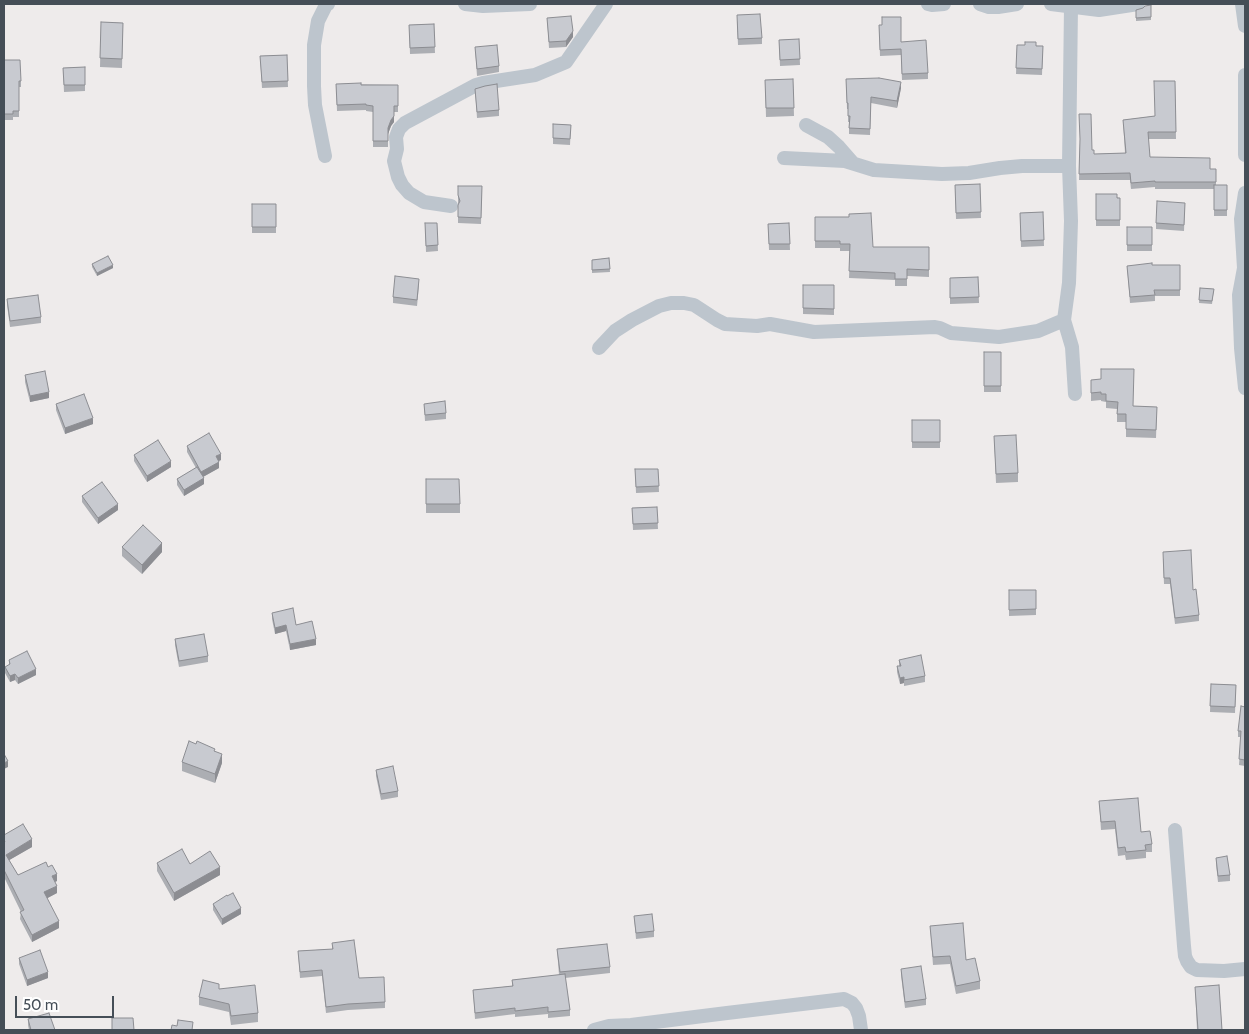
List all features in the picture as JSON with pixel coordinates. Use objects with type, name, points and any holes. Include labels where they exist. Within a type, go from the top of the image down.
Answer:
[{"type":"street","points":[[325,156],[315,105],[314,45],[318,21],[327,4]]},
{"type":"street","points":[[465,4],[484,6],[530,4]]},
{"type":"street","points":[[451,206],[424,202],[409,194],[402,184],[394,161],[397,149],[396,137],[404,123],[483,83],[535,75],[566,62],[606,4]]},
{"type":"street","points":[[928,4],[944,4]]},
{"type":"street","points":[[980,4],[998,7],[1017,4]]},
{"type":"street","points":[[1050,4],[1099,10],[1138,4]]},
{"type":"street","points":[[1242,4],[1245,26]]},
{"type":"street","points":[[1071,6],[1069,166],[1071,221],[1069,283],[1064,320],[1072,347],[1075,394]]},
{"type":"street","points":[[1245,75],[1245,155]]},
{"type":"street","points":[[806,125],[828,137],[840,147],[853,163]]},
{"type":"street","points":[[784,158],[846,161],[874,170],[942,174],[969,173],[1022,166],[1069,166]]},
{"type":"street","points":[[1245,193],[1241,219],[1244,268],[1239,295],[1245,388]]},
{"type":"street","points":[[599,348],[615,330],[671,302],[694,306],[725,324],[757,326],[770,324],[814,332],[935,327],[951,333],[999,337],[1038,332],[1064,320]]},
{"type":"street","points":[[1175,830],[1184,956],[1187,962],[1197,970],[1245,970]]},
{"type":"street","points":[[594,1030],[609,1026],[631,1026],[844,999],[852,1003],[856,1008],[861,1030]]},
{"type":"building","points":[[1151,5],[1151,17],[1136,18],[1136,10]]},
{"type":"building","points":[[760,14],[762,38],[738,39],[737,15]]},
{"type":"building","points":[[571,16],[573,31],[566,41],[549,42],[547,18]]},
{"type":"building","points":[[882,17],[901,17],[901,42],[926,40],[928,73],[902,74],[901,49],[880,50],[879,25],[882,25]]},
{"type":"building","points":[[101,22],[123,23],[122,59],[100,58]]},
{"type":"building","points":[[434,24],[435,47],[410,48],[409,25]]},
{"type":"building","points":[[799,39],[800,59],[780,60],[779,40]]},
{"type":"building","points":[[1025,42],[1036,42],[1036,46],[1043,46],[1042,69],[1016,68],[1017,45],[1025,45]]},
{"type":"building","points":[[497,45],[499,66],[477,69],[475,47]]},
{"type":"building","points":[[287,55],[288,81],[262,82],[260,56]]},
{"type":"building","points":[[4,60],[20,60],[19,111],[13,111],[13,114],[4,114]]},
{"type":"building","points":[[85,67],[85,85],[64,85],[63,68]]},
{"type":"building","points":[[879,78],[901,82],[897,101],[871,97],[870,129],[849,128],[850,116],[848,116],[846,79]]},
{"type":"building","points":[[793,79],[794,108],[766,108],[765,80]]},
{"type":"building","points":[[1154,81],[1175,81],[1176,132],[1148,132],[1150,157],[1210,158],[1210,169],[1216,169],[1216,182],[1155,181],[1131,183],[1130,173],[1079,174],[1079,114],[1091,114],[1092,150],[1094,150],[1094,154],[1126,153],[1123,120],[1155,116]]},
{"type":"building","points":[[361,83],[361,85],[398,85],[398,106],[394,106],[394,116],[388,128],[388,141],[373,141],[373,106],[366,104],[337,105],[336,84]]},
{"type":"building","points":[[497,84],[499,110],[477,112],[475,89]]},
{"type":"building","points":[[553,124],[571,125],[570,139],[553,138]]},
{"type":"building","points":[[980,184],[981,212],[956,213],[955,185]]},
{"type":"building","points":[[1214,185],[1227,185],[1227,210],[1214,210]]},
{"type":"building","points":[[458,186],[482,186],[481,218],[458,217],[460,201]]},
{"type":"building","points":[[1096,194],[1117,194],[1117,198],[1120,198],[1120,220],[1096,220]]},
{"type":"building","points":[[1157,201],[1185,203],[1184,225],[1156,223]]},
{"type":"building","points":[[252,204],[276,204],[276,227],[252,227]]},
{"type":"building","points":[[1043,212],[1044,240],[1021,241],[1020,213]]},
{"type":"building","points":[[871,213],[873,247],[929,247],[929,270],[907,269],[907,279],[895,279],[895,273],[849,271],[850,244],[840,244],[840,241],[815,241],[815,217],[849,217],[849,214]]},
{"type":"building","points":[[425,223],[437,223],[438,245],[426,246]]},
{"type":"building","points":[[789,223],[790,244],[769,244],[768,224]]},
{"type":"building","points":[[1127,227],[1152,227],[1152,245],[1127,245]]},
{"type":"building","points":[[108,256],[113,265],[97,273],[92,264]]},
{"type":"building","points":[[609,258],[610,269],[592,270],[592,260]]},
{"type":"building","points":[[1152,263],[1152,265],[1180,265],[1180,290],[1154,290],[1155,295],[1130,297],[1127,266]]},
{"type":"building","points":[[395,276],[419,279],[417,300],[393,297]]},
{"type":"building","points":[[978,277],[979,297],[950,298],[950,278]]},
{"type":"building","points":[[803,285],[834,285],[834,309],[803,308]]},
{"type":"building","points":[[1200,288],[1214,289],[1212,301],[1199,300]]},
{"type":"building","points":[[38,295],[41,317],[10,321],[7,299]]},
{"type":"building","points":[[984,352],[1001,352],[1001,386],[984,386]]},
{"type":"building","points":[[1101,369],[1134,369],[1133,406],[1157,407],[1156,430],[1126,429],[1126,414],[1117,414],[1118,402],[1106,401],[1106,394],[1101,394],[1101,392],[1091,393],[1091,380],[1101,379]]},
{"type":"building","points":[[45,371],[49,392],[30,396],[25,375]]},
{"type":"building","points":[[84,394],[93,418],[65,428],[56,404]]},
{"type":"building","points":[[445,401],[446,413],[425,415],[424,404]]},
{"type":"building","points":[[912,420],[940,420],[940,442],[912,442]]},
{"type":"building","points":[[209,433],[221,454],[216,456],[219,462],[201,472],[187,446]]},
{"type":"building","points":[[1016,435],[1018,473],[996,474],[994,436]]},
{"type":"building","points":[[158,440],[171,461],[147,476],[134,455]]},
{"type":"building","points":[[197,467],[204,478],[184,490],[177,479]]},
{"type":"building","points":[[635,469],[658,469],[659,486],[636,487]]},
{"type":"building","points":[[426,479],[459,479],[460,504],[426,504]]},
{"type":"building","points":[[102,482],[118,504],[98,518],[82,496]]},
{"type":"building","points":[[657,507],[658,523],[633,524],[632,508]]},
{"type":"building","points":[[143,525],[162,543],[142,565],[122,547]]},
{"type":"building","points":[[1191,550],[1193,590],[1196,589],[1199,615],[1175,618],[1170,578],[1164,578],[1163,552]]},
{"type":"building","points":[[1009,590],[1036,590],[1036,609],[1009,610]]},
{"type":"building","points":[[293,608],[296,625],[312,621],[316,639],[290,644],[286,625],[275,628],[272,613]]},
{"type":"building","points":[[204,634],[208,656],[179,661],[175,639]]},
{"type":"building","points":[[27,651],[36,669],[18,678],[15,674],[10,676],[5,667],[10,664],[9,660]]},
{"type":"building","points":[[921,655],[925,676],[904,680],[904,677],[900,678],[897,666],[901,666],[899,660]]},
{"type":"building","points":[[1211,684],[1236,685],[1235,707],[1210,706]]},
{"type":"building","points":[[1241,706],[1245,707],[1245,760],[1239,759],[1241,731],[1238,731]]},
{"type":"building","points":[[189,741],[196,744],[197,741],[222,754],[215,774],[182,762]]},
{"type":"building","points":[[4,754],[8,761],[4,763]]},
{"type":"building","points":[[393,766],[398,791],[381,794],[376,770]]},
{"type":"building","points":[[1138,798],[1141,832],[1150,831],[1152,844],[1145,845],[1146,850],[1126,852],[1125,847],[1118,848],[1115,821],[1101,822],[1099,801]]},
{"type":"building","points":[[23,824],[32,839],[6,855],[18,875],[46,862],[48,867],[52,865],[57,874],[52,876],[57,886],[44,892],[59,921],[32,935],[20,912],[24,910],[4,870],[4,835]]},
{"type":"building","points":[[182,849],[190,864],[210,851],[220,867],[174,893],[157,863]]},
{"type":"building","points":[[1227,856],[1230,875],[1218,876],[1216,858]]},
{"type":"building","points":[[233,893],[241,908],[222,919],[213,904]]},
{"type":"building","points":[[652,914],[654,931],[636,933],[634,916]]},
{"type":"building","points":[[963,923],[966,960],[975,958],[980,981],[956,986],[950,956],[933,957],[930,926]]},
{"type":"building","points":[[354,940],[359,978],[384,977],[385,1002],[326,1007],[322,970],[300,972],[298,951],[333,949],[332,943]]},
{"type":"building","points":[[607,944],[610,967],[560,972],[557,949]]},
{"type":"building","points":[[40,950],[48,972],[27,980],[19,958]]},
{"type":"building","points":[[921,966],[926,999],[905,1002],[901,969]]},
{"type":"building","points":[[565,974],[570,1010],[548,1012],[548,1007],[515,1011],[515,1008],[475,1013],[473,990],[513,986],[512,980]]},
{"type":"building","points":[[203,980],[219,984],[219,989],[255,985],[258,1013],[231,1016],[229,1004],[199,997]]},
{"type":"building","points":[[1219,985],[1222,1030],[1198,1030],[1195,987]]},
{"type":"building","points":[[49,1013],[55,1030],[31,1030],[28,1019]]},
{"type":"building","points":[[112,1018],[133,1018],[134,1030],[112,1030]]},
{"type":"building","points":[[178,1020],[193,1022],[192,1030],[171,1030],[172,1025],[177,1026]]}]
